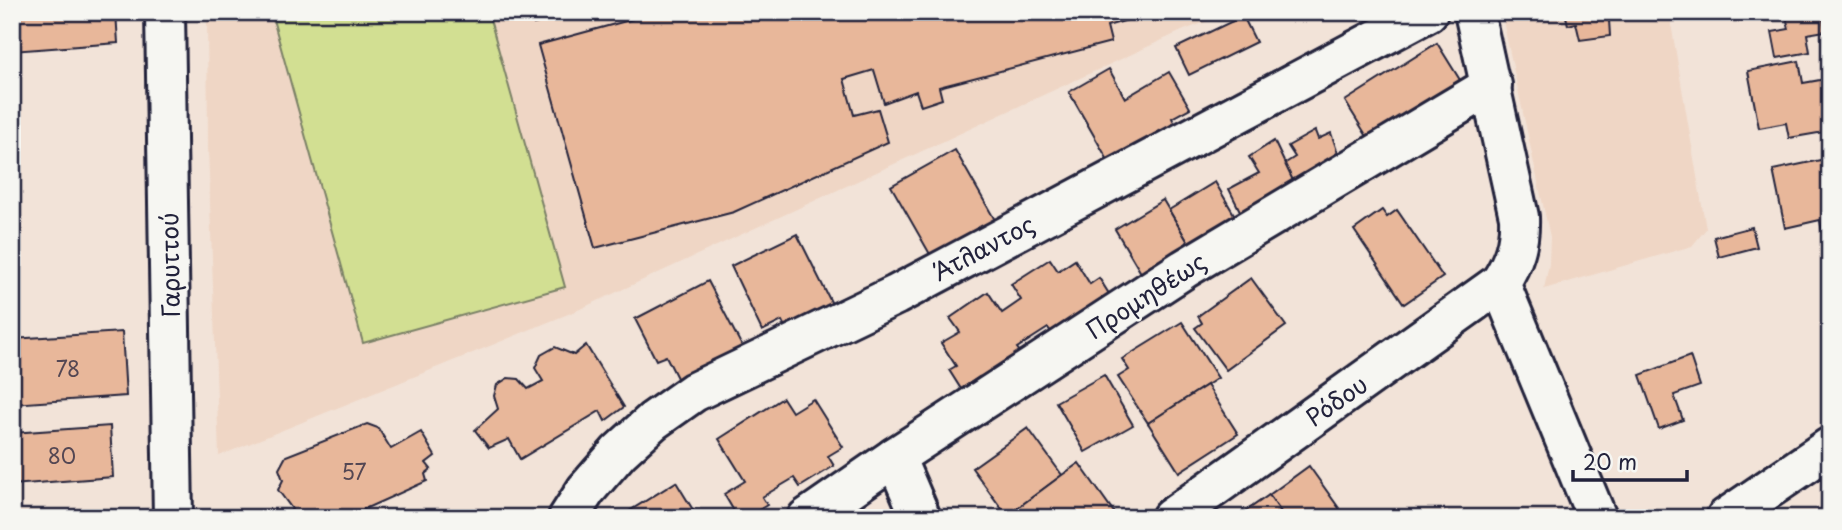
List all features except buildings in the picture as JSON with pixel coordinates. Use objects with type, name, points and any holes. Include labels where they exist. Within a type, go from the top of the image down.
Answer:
[{"type":"street","name":"Γαρυττού","points":[[165,12],[173,518]]},
{"type":"street","name":"Άτλαντος","points":[[568,518],[586,490],[619,452],[653,421],[694,392],[896,295],[1428,12]]},
{"type":"street","points":[[1474,12],[1519,217],[1517,248],[1500,283],[1597,518]]},
{"type":"street","name":"Προμηθέως","points":[[807,518],[895,457],[1184,269],[1492,85]]},
{"type":"street","name":"Ρόδου","points":[[1171,518],[1500,283]]},
{"type":"street","points":[[1726,518],[1830,447]]},
{"type":"street","points":[[895,457],[921,518]]},
{"type":"shaded area","points":[[207,12],[1233,12],[1184,30],[578,310],[219,456],[208,147]]},
{"type":"shaded area","points":[[1501,12],[1669,12],[1706,229],[1692,246],[1544,289],[1549,264],[1550,237]]},
{"type":"green space","points":[[271,12],[488,12],[565,287],[363,343]]}]
